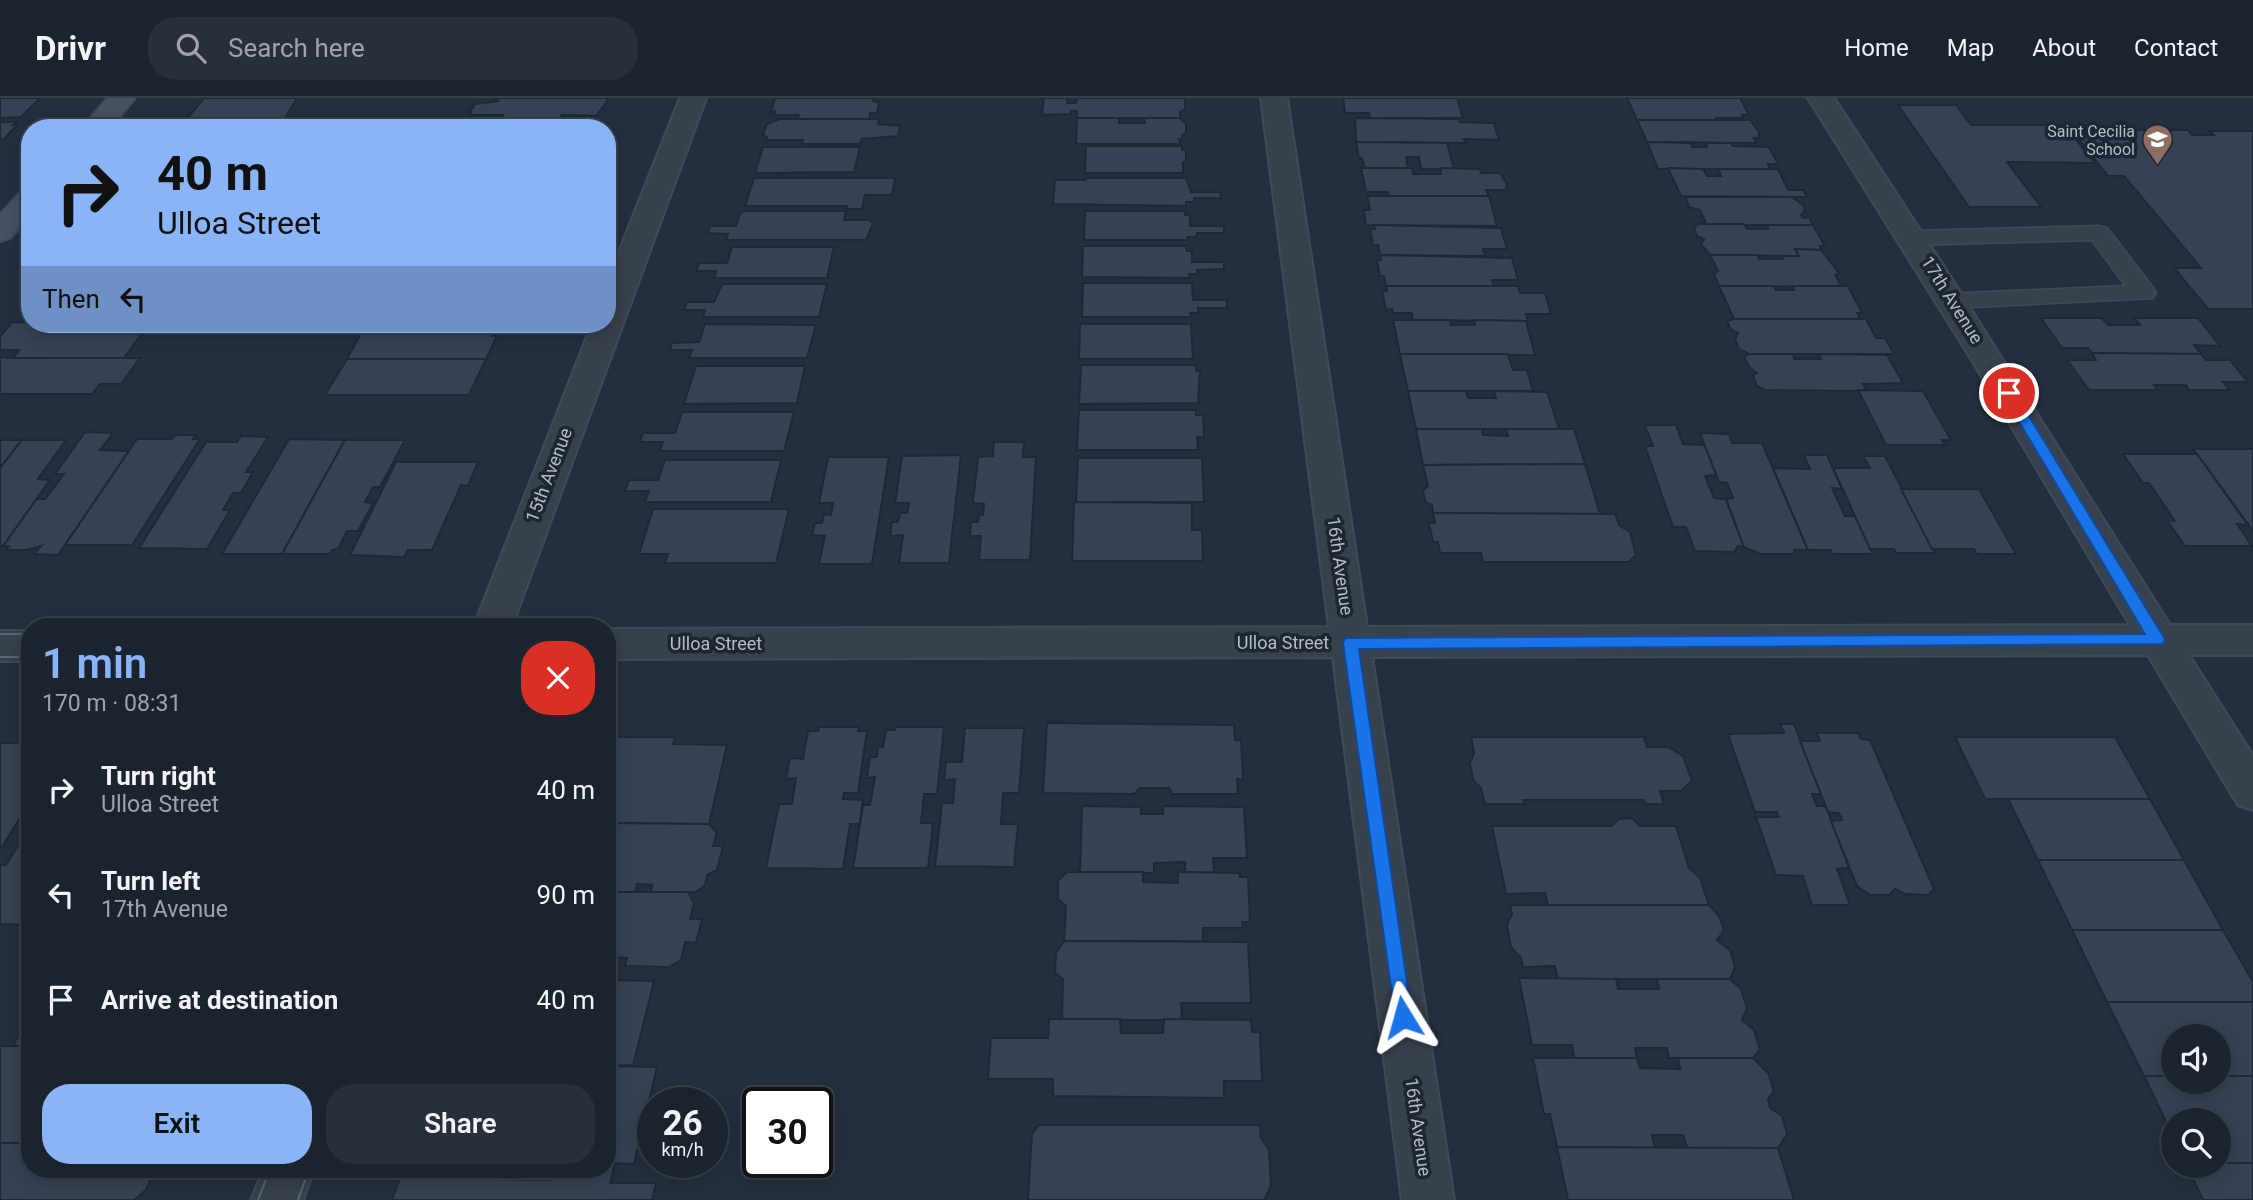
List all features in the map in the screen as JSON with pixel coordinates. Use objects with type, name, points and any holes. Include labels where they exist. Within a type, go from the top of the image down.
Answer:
[{"type":"street","points":[[103,119],[122,98]]},
{"type":"street","name":"15th Avenue","points":[[616,299],[693,98]]},
{"type":"street","name":"16th Avenue","points":[[1274,98],[1429,1200]]},
{"type":"street","name":"17th Avenue","points":[[1821,98],[1953,300],[2157,640],[2253,792]]},
{"type":"street","points":[[0,232],[21,209]]},
{"type":"street","name":"15th Avenue","points":[[496,618],[603,333]]},
{"type":"street","name":"Ulloa Street","points":[[616,644],[2253,640]]},
{"type":"street","points":[[0,646],[21,646]]},
{"type":"street","points":[[277,1200],[286,1178]]},
{"type":"lane","points":[[1913,238],[2099,233],[2144,293],[1953,300]]},
{"type":"building","points":[[0,98],[40,98],[21,117],[0,118]]},
{"type":"building","points":[[204,98],[297,98],[285,119],[187,119]]},
{"type":"building","points":[[499,98],[608,100],[596,116],[501,119],[503,115],[473,115],[470,112],[475,104],[498,101]]},
{"type":"building","points":[[779,98],[874,98],[873,101],[879,102],[877,113],[870,113],[869,119],[797,119],[799,115],[774,115],[775,111],[771,112],[775,99]]},
{"type":"building","points":[[1044,98],[1067,98],[1067,103],[1076,103],[1077,98],[1182,98],[1185,99],[1185,109],[1180,112],[1180,118],[1077,118],[1077,111],[1071,111],[1071,114],[1042,115]]},
{"type":"building","points":[[1343,98],[1457,98],[1463,118],[1370,118],[1369,113],[1345,113]]},
{"type":"building","points":[[1627,98],[1740,98],[1749,115],[1742,115],[1743,118],[1716,118],[1718,120],[1637,120]]},
{"type":"building","points":[[1898,105],[1956,105],[1971,125],[2064,125],[2095,163],[2007,162],[2041,207],[1969,207]]},
{"type":"building","points":[[1077,118],[1119,118],[1119,123],[1145,123],[1144,118],[1180,118],[1186,124],[1186,132],[1182,139],[1179,139],[1180,144],[1076,144]]},
{"type":"building","points":[[1355,118],[1459,119],[1460,122],[1494,123],[1499,140],[1464,139],[1466,143],[1356,142]]},
{"type":"building","points":[[779,119],[879,119],[878,124],[900,126],[898,136],[862,139],[860,144],[802,144],[803,140],[766,140],[767,137],[763,135],[767,124]]},
{"type":"building","points":[[1637,120],[1750,120],[1759,132],[1759,138],[1754,138],[1756,143],[1647,142]]},
{"type":"building","points":[[0,122],[16,122],[13,125],[17,125],[3,140],[0,139]]},
{"type":"building","points":[[2071,130],[2188,130],[2192,135],[2214,135],[2210,131],[2253,131],[2253,309],[2208,309],[2174,268],[2201,268],[2124,176],[2108,176]]},
{"type":"building","points":[[1356,142],[1447,143],[1454,169],[1421,169],[1419,157],[1406,157],[1408,168],[1365,168],[1362,158],[1359,158]]},
{"type":"building","points":[[1647,142],[1691,143],[1692,147],[1707,147],[1705,143],[1731,143],[1733,146],[1769,147],[1778,164],[1768,164],[1770,169],[1658,169]]},
{"type":"building","points":[[1086,146],[1182,146],[1182,150],[1186,150],[1186,162],[1183,162],[1183,173],[1085,173]]},
{"type":"building","points":[[763,147],[860,147],[854,172],[755,173]]},
{"type":"building","points":[[1361,168],[1412,168],[1413,174],[1441,174],[1440,168],[1480,169],[1481,173],[1500,173],[1507,184],[1506,190],[1486,190],[1489,196],[1389,196],[1388,192],[1366,192]]},
{"type":"building","points":[[1668,168],[1703,169],[1707,176],[1721,176],[1718,169],[1778,169],[1788,190],[1803,190],[1807,197],[1681,196]]},
{"type":"building","points":[[754,178],[895,178],[892,195],[865,195],[862,209],[846,209],[847,206],[745,206]]},
{"type":"building","points":[[1186,178],[1191,192],[1220,192],[1221,198],[1194,198],[1194,202],[1186,202],[1186,206],[1053,204],[1055,180]]},
{"type":"building","points":[[1367,196],[1489,196],[1497,226],[1366,225],[1364,210],[1370,210]]},
{"type":"building","points":[[1792,197],[1803,205],[1805,211],[1801,215],[1803,218],[1809,217],[1813,225],[1707,225],[1700,210],[1689,207],[1686,199]]},
{"type":"building","points":[[846,211],[844,220],[870,220],[873,224],[866,240],[726,240],[728,234],[708,233],[710,226],[736,226],[740,213]]},
{"type":"building","points":[[1085,211],[1185,211],[1185,215],[1190,215],[1190,226],[1224,226],[1224,233],[1197,233],[1196,237],[1187,237],[1188,240],[1084,240]]},
{"type":"building","points":[[1698,224],[1744,224],[1747,229],[1768,229],[1767,225],[1813,225],[1825,246],[1820,246],[1822,250],[1795,249],[1799,256],[1710,255],[1701,244],[1704,239],[1697,236],[1694,228]]},
{"type":"building","points":[[1374,225],[1501,228],[1507,249],[1483,249],[1485,256],[1380,255],[1378,245],[1373,245],[1370,229],[1375,229]]},
{"type":"building","points":[[1083,246],[1186,246],[1187,251],[1192,251],[1192,262],[1224,262],[1224,269],[1197,270],[1197,274],[1189,274],[1189,278],[1082,277]]},
{"type":"building","points":[[732,247],[834,247],[827,278],[714,278],[716,271],[696,271],[699,263],[727,263]]},
{"type":"building","points":[[1795,249],[1821,250],[1839,273],[1835,275],[1842,287],[1719,286],[1714,273],[1718,271],[1710,255],[1757,255],[1759,259],[1783,259],[1781,256],[1799,256]]},
{"type":"building","points":[[1380,255],[1512,258],[1518,280],[1492,280],[1494,286],[1386,286],[1384,276],[1380,276],[1377,260],[1381,260]]},
{"type":"building","points":[[1083,283],[1192,283],[1193,300],[1227,300],[1227,308],[1198,308],[1198,313],[1190,313],[1191,317],[1082,317]]},
{"type":"building","points":[[722,284],[827,284],[819,317],[703,317],[705,310],[684,310],[687,302],[714,302]]},
{"type":"building","points":[[1386,286],[1518,286],[1520,293],[1545,293],[1551,314],[1526,314],[1528,321],[1413,320],[1412,313],[1393,313],[1392,309],[1386,310],[1382,291],[1387,291]]},
{"type":"building","points":[[1719,286],[1774,286],[1776,290],[1794,290],[1792,286],[1848,286],[1862,313],[1857,313],[1860,319],[1734,319]]},
{"type":"building","points":[[2041,318],[2102,318],[2108,325],[2140,325],[2134,318],[2198,318],[2220,346],[2194,345],[2201,354],[2092,353],[2088,348],[2062,348]]},
{"type":"building","points":[[1866,319],[1876,338],[1885,338],[1894,354],[1749,354],[1739,349],[1735,339],[1738,333],[1731,330],[1727,321]]},
{"type":"building","points":[[1393,320],[1450,320],[1451,325],[1475,325],[1474,320],[1526,321],[1535,355],[1400,354]]},
{"type":"building","points":[[12,322],[21,322],[21,333],[142,333],[124,358],[13,358],[19,350],[0,350],[0,337]]},
{"type":"building","points":[[705,324],[816,325],[807,358],[689,358],[692,350],[670,350],[672,343],[699,342]]},
{"type":"building","points":[[1080,324],[1191,324],[1193,359],[1079,359]]},
{"type":"building","points":[[361,333],[494,333],[492,336],[497,336],[486,359],[347,359]]},
{"type":"building","points":[[2092,353],[2201,354],[2206,360],[2230,360],[2248,382],[2223,382],[2230,390],[2189,390],[2186,385],[2154,385],[2158,390],[2089,390],[2067,360],[2096,360]]},
{"type":"building","points":[[1400,354],[1508,354],[1513,370],[1527,370],[1533,391],[1408,391]]},
{"type":"building","points":[[1749,354],[1793,354],[1794,359],[1821,359],[1819,354],[1887,355],[1903,383],[1863,384],[1867,391],[1765,390],[1757,386],[1753,375],[1757,373],[1749,367],[1744,357]]},
{"type":"building","points":[[0,357],[140,358],[121,384],[100,384],[92,394],[0,394]]},
{"type":"building","points":[[347,359],[486,359],[469,395],[325,395]]},
{"type":"building","points":[[1081,365],[1196,365],[1196,371],[1200,371],[1198,403],[1079,404]]},
{"type":"building","points":[[696,366],[805,366],[797,403],[684,404]]},
{"type":"building","points":[[1858,390],[1923,391],[1951,440],[1942,440],[1945,445],[1886,445]]},
{"type":"building","points":[[1408,391],[1466,391],[1468,398],[1496,398],[1494,391],[1547,392],[1559,429],[1416,429]]},
{"type":"building","points":[[1079,410],[1196,410],[1196,415],[1203,415],[1204,437],[1197,437],[1198,450],[1077,450]]},
{"type":"building","points":[[682,412],[794,412],[784,451],[660,451],[663,442],[640,442],[643,433],[675,433]]},
{"type":"building","points":[[1645,425],[1676,425],[1683,444],[1705,445],[1717,475],[1705,476],[1714,498],[1726,499],[1744,547],[1738,546],[1734,552],[1695,551],[1686,527],[1673,527],[1645,446],[1653,446]]},
{"type":"building","points":[[1416,429],[1482,429],[1483,435],[1508,436],[1506,429],[1574,429],[1585,464],[1423,465]]},
{"type":"building","points":[[85,432],[113,433],[100,450],[129,451],[58,555],[34,554],[41,546],[27,550],[6,550],[9,546],[3,546],[36,499],[45,499],[64,474],[55,474]]},
{"type":"building","points":[[1700,433],[1729,434],[1732,443],[1762,443],[1808,550],[1794,550],[1795,554],[1760,554],[1744,547],[1726,499],[1733,498],[1727,483],[1719,482]]},
{"type":"building","points":[[175,435],[196,435],[193,439],[200,439],[132,545],[65,545],[137,439],[172,439]]},
{"type":"building","points":[[241,436],[268,437],[246,472],[253,472],[241,493],[233,493],[223,510],[230,510],[207,549],[139,548],[206,442],[237,442]]},
{"type":"building","points":[[289,439],[345,440],[282,554],[222,554]]},
{"type":"building","points":[[0,440],[22,440],[0,468]]},
{"type":"building","points":[[22,440],[66,440],[38,479],[50,480],[3,546],[0,546],[0,468]]},
{"type":"building","points":[[345,440],[405,440],[380,487],[373,487],[365,502],[373,503],[358,531],[347,531],[338,549],[332,550],[330,554],[282,554]]},
{"type":"building","points":[[994,442],[1024,442],[1023,457],[1036,457],[1030,560],[979,560],[981,536],[970,536],[971,522],[978,522],[979,514],[983,515],[984,504],[973,503],[978,457],[993,456]]},
{"type":"building","points":[[2193,449],[2253,449],[2253,531],[2197,454]]},
{"type":"building","points":[[2123,454],[2197,454],[2248,525],[2237,524],[2252,546],[2185,546],[2167,520],[2175,521],[2149,483],[2143,483]]},
{"type":"building","points":[[961,455],[949,563],[899,563],[903,535],[890,536],[892,522],[898,522],[900,513],[907,513],[909,503],[895,503],[902,456]]},
{"type":"building","points":[[1804,455],[1827,455],[1842,489],[1832,488],[1845,516],[1855,516],[1873,554],[1832,554],[1831,550],[1808,550],[1773,468],[1810,469]]},
{"type":"building","points":[[1863,456],[1885,456],[1935,553],[1896,553],[1894,549],[1870,549],[1833,468],[1870,468]]},
{"type":"building","points":[[828,457],[889,457],[872,564],[819,564],[825,536],[812,535],[815,523],[822,523],[824,514],[831,515],[833,503],[819,503]]},
{"type":"building","points":[[1078,458],[1202,458],[1204,502],[1076,502]]},
{"type":"building","points":[[665,460],[781,460],[771,502],[645,502],[649,491],[625,491],[629,480],[658,480]]},
{"type":"building","points":[[396,462],[478,462],[468,486],[461,485],[432,550],[408,550],[404,557],[350,555]]},
{"type":"building","points":[[1585,464],[1600,514],[1433,513],[1432,505],[1425,502],[1423,490],[1428,486],[1423,465]]},
{"type":"building","points":[[1901,489],[1979,489],[2016,554],[1977,554],[1974,549],[1932,549]]},
{"type":"building","points":[[1076,502],[1192,503],[1192,530],[1202,530],[1203,561],[1072,561]]},
{"type":"building","points":[[653,509],[789,509],[776,563],[665,563],[668,554],[639,554]]},
{"type":"building","points":[[1433,513],[1615,514],[1619,525],[1630,532],[1636,555],[1629,562],[1483,562],[1481,553],[1440,553],[1438,542],[1433,542],[1429,523],[1435,523]]},
{"type":"building","points":[[1047,723],[1234,725],[1235,740],[1241,740],[1243,780],[1237,779],[1238,794],[1172,794],[1169,788],[1140,788],[1134,794],[1043,793]]},
{"type":"building","points":[[1780,724],[1794,724],[1821,794],[1812,794],[1817,806],[1825,806],[1828,812],[1849,868],[1837,869],[1850,905],[1812,905],[1803,876],[1776,875],[1756,817],[1779,817],[1777,812],[1755,812],[1728,734],[1784,733]]},
{"type":"building","points":[[819,727],[859,727],[858,731],[867,731],[858,793],[844,793],[843,799],[863,800],[860,824],[850,824],[843,869],[766,868],[779,804],[792,804],[796,778],[786,779],[790,758],[803,759],[808,731],[818,731]]},
{"type":"building","points":[[896,727],[944,727],[937,794],[924,794],[921,823],[933,823],[928,868],[853,868],[863,805],[870,805],[875,777],[867,778],[870,757],[877,757],[878,747],[883,747],[886,730],[895,730]]},
{"type":"building","points":[[965,728],[1024,728],[1019,793],[1003,793],[1001,824],[1018,824],[1014,867],[935,866],[942,803],[953,803],[955,779],[944,780],[946,762],[962,762]]},
{"type":"building","points":[[1817,733],[1858,733],[1861,739],[1870,740],[1934,889],[1928,895],[1905,894],[1895,889],[1889,895],[1870,895],[1857,886],[1831,821],[1842,820],[1839,813],[1828,812],[1800,741],[1820,741]]},
{"type":"building","points":[[616,737],[675,737],[673,744],[727,745],[709,824],[616,823]]},
{"type":"building","points":[[1471,737],[1644,737],[1647,747],[1668,747],[1683,756],[1692,781],[1681,791],[1660,791],[1664,804],[1646,804],[1644,800],[1523,800],[1525,804],[1485,804],[1481,788],[1473,780],[1470,763],[1474,753]]},
{"type":"building","points":[[1955,737],[2115,737],[2150,799],[1985,799]]},
{"type":"building","points":[[0,743],[21,743],[21,816],[0,850]]},
{"type":"building","points":[[2008,799],[2150,799],[2184,860],[2038,860]]},
{"type":"building","points":[[1082,806],[1141,807],[1141,814],[1163,814],[1163,806],[1244,807],[1247,858],[1213,858],[1214,873],[1185,872],[1185,862],[1154,863],[1154,873],[1080,872]]},
{"type":"building","points":[[1632,818],[1640,826],[1676,826],[1689,868],[1700,878],[1709,905],[1548,905],[1545,893],[1506,894],[1492,826],[1612,826],[1618,819]]},
{"type":"building","points":[[616,823],[709,824],[717,833],[713,846],[723,846],[717,870],[707,875],[705,885],[696,892],[651,892],[652,885],[637,884],[635,892],[616,892]]},
{"type":"building","points":[[21,841],[21,925],[0,924],[0,865],[6,865]]},
{"type":"building","points":[[2038,860],[2184,860],[2223,930],[2072,930]]},
{"type":"building","points":[[1067,872],[1143,872],[1143,882],[1178,883],[1178,872],[1240,873],[1240,877],[1248,877],[1250,922],[1242,922],[1243,928],[1203,928],[1203,941],[1064,941],[1066,906],[1058,899],[1058,881]]},
{"type":"building","points":[[616,892],[688,892],[694,903],[690,919],[702,919],[696,943],[685,942],[681,960],[669,967],[625,966],[627,958],[616,957]]},
{"type":"building","points":[[1510,905],[1709,905],[1719,916],[1724,930],[1717,940],[1730,950],[1735,967],[1730,979],[1558,979],[1555,966],[1523,967],[1521,958],[1511,947],[1507,924],[1512,914]]},
{"type":"building","points":[[2072,930],[2223,930],[2253,982],[2253,1002],[2107,1002]]},
{"type":"building","points":[[1064,941],[1248,942],[1251,1003],[1181,1003],[1182,1020],[1062,1020],[1063,979],[1055,973],[1056,953]]},
{"type":"building","points":[[1519,978],[1616,979],[1618,989],[1659,989],[1657,979],[1730,979],[1741,989],[1747,1008],[1742,1020],[1754,1030],[1760,1050],[1753,1058],[1669,1058],[1667,1048],[1635,1048],[1637,1058],[1574,1058],[1572,1045],[1532,1045]]},
{"type":"building","points":[[616,980],[654,981],[633,1065],[616,1066]]},
{"type":"building","points":[[2107,1002],[2253,1002],[2253,1076],[2231,1076],[2231,1024],[2161,1024],[2161,1076],[2144,1076]]},
{"type":"building","points":[[1049,1019],[1120,1019],[1121,1033],[1163,1033],[1164,1019],[1251,1020],[1252,1032],[1260,1032],[1262,1081],[1224,1081],[1224,1098],[1053,1096],[1053,1079],[988,1079],[991,1038],[1048,1038]]},
{"type":"building","points":[[21,1031],[21,1046],[13,1046]]},
{"type":"building","points":[[0,1046],[21,1046],[21,1143],[0,1143]]},
{"type":"building","points":[[1533,1058],[1637,1058],[1640,1068],[1680,1069],[1678,1058],[1753,1058],[1768,1073],[1774,1091],[1768,1099],[1770,1108],[1782,1116],[1787,1134],[1778,1148],[1687,1148],[1683,1135],[1652,1135],[1655,1148],[1557,1147],[1550,1114],[1544,1114]]},
{"type":"building","points":[[616,1066],[657,1067],[652,1087],[637,1087],[637,1151],[634,1164],[616,1163]]},
{"type":"building","points":[[2144,1076],[2161,1076],[2161,1094],[2231,1094],[2231,1076],[2253,1076],[2253,1163],[2231,1163],[2231,1108],[2161,1108],[2161,1111]]},
{"type":"building","points":[[1039,1125],[1260,1125],[1261,1138],[1269,1150],[1271,1186],[1264,1200],[1028,1200],[1032,1133]]},
{"type":"building","points":[[0,1143],[21,1143],[21,1178],[151,1178],[146,1190],[134,1200],[0,1200]]},
{"type":"building","points":[[1557,1147],[1778,1148],[1794,1200],[1568,1200]]},
{"type":"building","points":[[2231,1163],[2253,1163],[2253,1200],[2203,1200],[2193,1178],[2231,1178]]},
{"type":"building","points":[[400,1178],[611,1178],[610,1183],[656,1183],[652,1200],[392,1200]]},
{"type":"tram line","points":[[0,634],[21,634]]},
{"type":"tram line","points":[[0,657],[21,657]]},
{"type":"tram line","points":[[258,1200],[267,1178]]},
{"type":"tram line","points":[[298,1200],[306,1178]]},
{"type":"place","name":"Saint Cecilia School","points":[[2158,167]]},
{"type":"route","points":[[1403,1017],[1351,643],[2157,640],[2009,393]]}]
